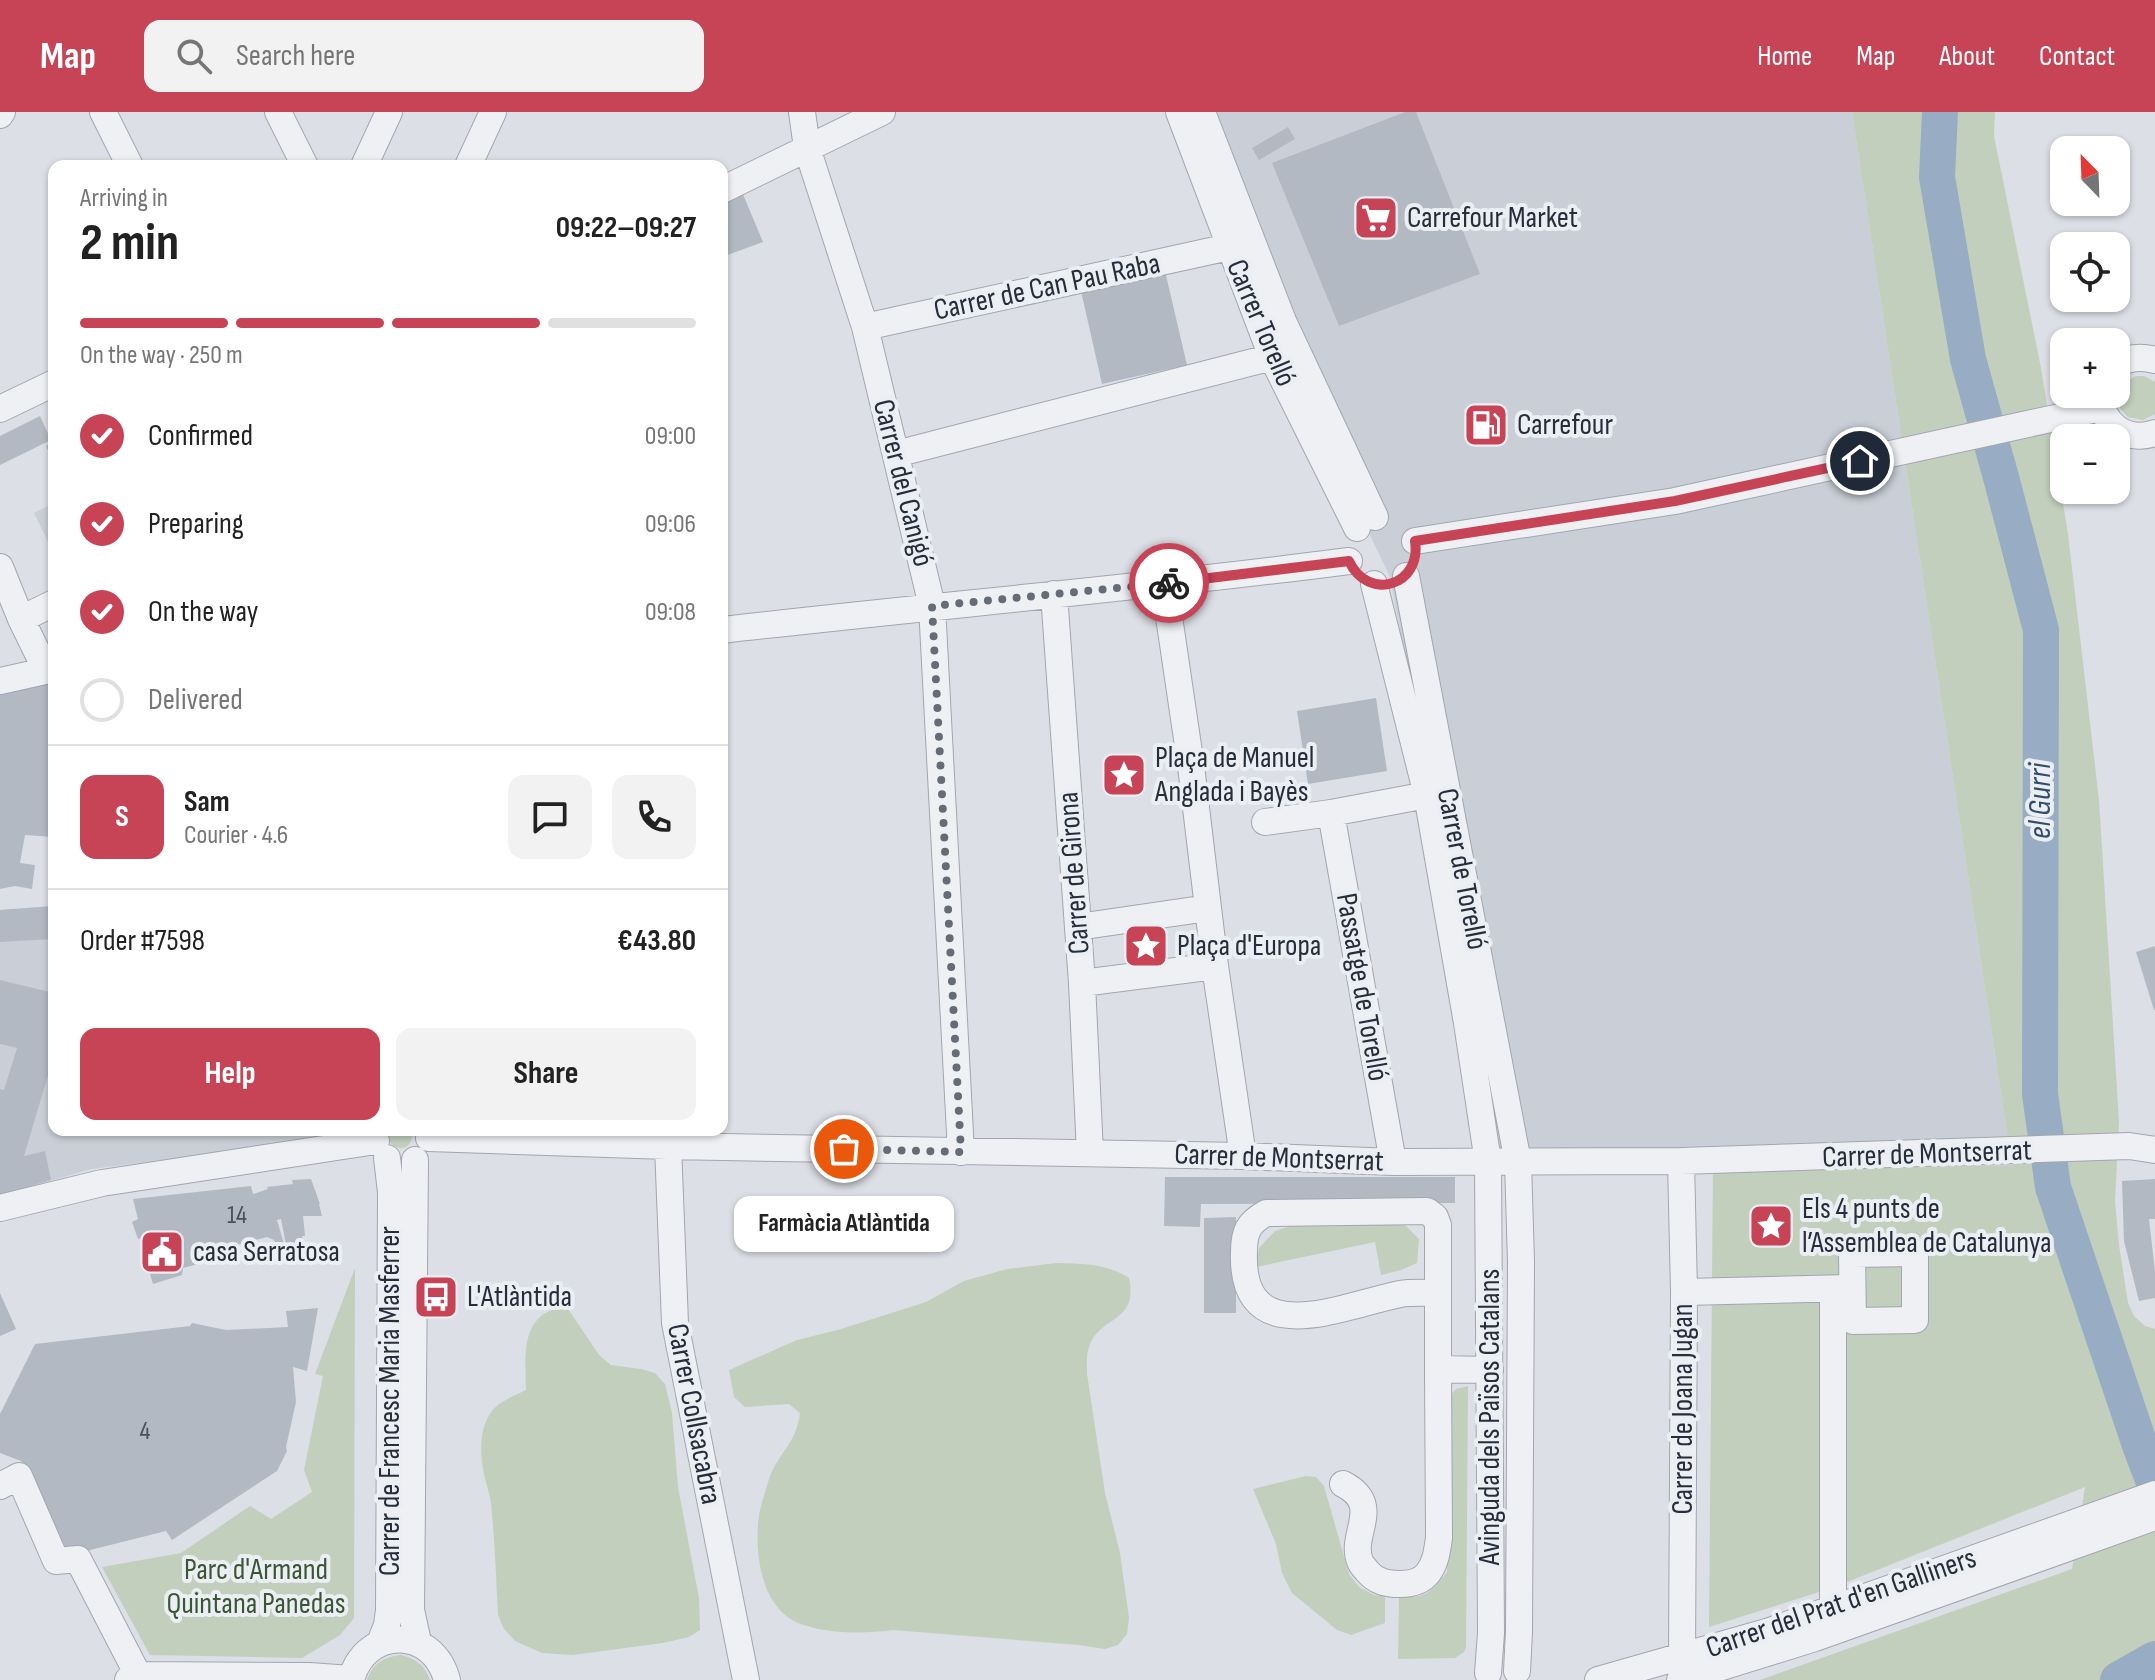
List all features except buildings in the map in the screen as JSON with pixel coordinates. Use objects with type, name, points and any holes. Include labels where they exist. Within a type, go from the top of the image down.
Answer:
[{"type":"street","points":[[103,112],[127,160]]},
{"type":"street","points":[[278,112],[302,160]]},
{"type":"street","points":[[367,160],[389,112]]},
{"type":"street","points":[[471,160],[493,112]]},
{"type":"street","name":"Carrer del Canigó","points":[[802,112],[807,148],[865,327],[932,606],[961,1152]]},
{"type":"street","points":[[728,187],[882,112]]},
{"type":"street","name":"Carrer Torelló","points":[[1179,112],[1272,357],[1366,523]]},
{"type":"street","name":"Carrer Torelló","points":[[1202,112],[1366,523]]},
{"type":"street","name":"Carrer de Can Pau Raba","points":[[865,327],[1229,247]]},
{"type":"street","points":[[896,454],[1272,357]]},
{"type":"street","points":[[2130,359],[2155,360]]},
{"type":"street","points":[[0,409],[48,386]]},
{"type":"street","points":[[1415,541],[1675,501],[1919,449],[2056,417],[2081,408]]},
{"type":"street","points":[[2103,408],[2108,421],[2125,434],[2138,436],[2155,433]]},
{"type":"street","points":[[1391,518],[1411,532],[1415,541],[1415,560],[1406,576],[1391,584],[1374,584],[1358,576],[1349,561],[1349,543],[1366,523],[1391,518]]},
{"type":"street","points":[[728,629],[1349,561]]},
{"type":"street","points":[[0,567],[21,619],[48,666]]},
{"type":"street","name":"Carrer de Torelló","points":[[1406,576],[1518,1162]]},
{"type":"street","points":[[1164,583],[1243,1156]]},
{"type":"street","name":"Carrer de Torelló","points":[[1374,584],[1427,795],[1488,1162]]},
{"type":"street","name":"Carrer de Girona","points":[[1054,594],[1082,983],[1090,1153]]},
{"type":"street","points":[[21,619],[48,606]]},
{"type":"street","points":[[0,681],[48,669]]},
{"type":"street","points":[[1265,822],[1427,795]]},
{"type":"street","name":"Passatge de Torelló","points":[[1331,813],[1393,1162]]},
{"type":"street","points":[[1078,927],[1208,908]]},
{"type":"street","points":[[1082,983],[1215,966]]},
{"type":"street","name":"Carrer de Montserrat","points":[[2125,1146],[2155,1137]]},
{"type":"street","name":"Carrer de Montserrat","points":[[0,1208],[102,1183],[380,1143],[401,1163],[424,1143],[667,1138],[961,1152],[1243,1156],[1393,1162],[1681,1161],[2125,1146],[2155,1150]]},
{"type":"street","name":"Carrer Collsacabra","points":[[667,1138],[675,1323],[746,1680]]},
{"type":"street","name":"Carrer de Francesc Maria Masferrer","points":[[380,1143],[391,1192],[389,1610],[380,1643]]},
{"type":"street","name":"Carrer de Francesc Maria Masferrer","points":[[418,1642],[411,1610],[424,1143]]},
{"type":"street","name":"Carrer de Joana Jugan","points":[[1681,1161],[1684,1292],[1681,1668]]},
{"type":"street","name":"Avinguda dels Països Catalans","points":[[1483,1676],[1491,1633],[1488,1162]]},
{"type":"street","name":"Avinguda dels Països Catalans","points":[[1518,1162],[1521,1291],[1519,1617],[1524,1676]]},
{"type":"street","points":[[1343,1484],[1355,1490],[1363,1504],[1364,1524],[1358,1541],[1360,1561],[1373,1579],[1389,1584],[1412,1584],[1426,1576],[1436,1560],[1439,1538],[1438,1225],[1435,1217],[1427,1211],[1266,1213],[1253,1220],[1245,1233],[1243,1256],[1246,1282],[1254,1298],[1270,1311],[1312,1316],[1404,1293],[1437,1293]]},
{"type":"street","points":[[1684,1292],[1843,1288],[1833,1609]]},
{"type":"street","points":[[1438,1369],[1490,1370]]},
{"type":"street","points":[[0,1486],[19,1476],[56,1561],[78,1559],[133,1677],[309,1676],[351,1680],[358,1662],[367,1651],[394,1639],[418,1642],[435,1655],[448,1680]]},
{"type":"street","points":[[2039,1546],[2155,1494]]},
{"type":"street","points":[[2039,1546],[2155,1517]]},
{"type":"street","name":"Carrer del Prat d'en Galliners","points":[[1681,1668],[1833,1609],[2039,1546]]},
{"type":"street","name":"Carrer del Prat d'en Galliners","points":[[1598,1680],[1681,1668],[1815,1638],[2039,1546]]},
{"type":"street","points":[[1483,1676],[1503,1669],[1524,1676]]},
{"type":"shaded area","points":[[1191,112],[1852,112],[2012,1166],[1500,1162],[1390,577],[1282,351]]},
{"type":"shaded area","points":[[48,506],[48,542],[34,513]]},
{"type":"shaded area","points":[[48,906],[48,1136],[331,1138],[92,1169],[0,1195],[0,910]]},
{"type":"green space","points":[[1852,112],[1995,112],[1994,136],[2050,424],[2050,504],[2063,504],[2068,534],[2099,800],[2119,1121],[2115,1202],[2119,1245],[2128,1303],[2134,1316],[2145,1326],[2155,1329],[2155,1680],[1760,1680],[2072,1569],[2085,1487],[1832,1588],[1709,1627],[1713,1163],[2012,1166]]},
{"type":"green space","points":[[2144,376],[2155,382],[2155,414],[2143,420],[2128,417],[2121,409],[2130,408],[2130,379]]},
{"type":"green space","points":[[389,1136],[412,1136],[409,1144],[402,1148],[389,1141]]},
{"type":"green space","points":[[1402,1222],[1419,1239],[1417,1263],[1401,1270],[1381,1275],[1375,1242],[1256,1267],[1259,1248],[1275,1231],[1300,1223]]},
{"type":"green space","points":[[1056,1263],[1103,1267],[1129,1278],[1131,1293],[1128,1304],[1094,1337],[1088,1350],[1087,1364],[1105,1493],[1120,1553],[1129,1618],[1127,1634],[1118,1645],[1105,1649],[893,1630],[834,1631],[801,1624],[787,1616],[776,1606],[763,1577],[758,1529],[769,1479],[795,1433],[800,1413],[789,1404],[745,1407],[734,1397],[729,1370],[797,1340],[926,1302],[964,1281],[1007,1269]]},
{"type":"green space","name":"Parc d'Armand Quintana Panedas","points":[[355,1268],[354,1618],[340,1635],[302,1658],[150,1655],[102,1567],[181,1553],[250,1506],[271,1519],[312,1492],[304,1470],[323,1376],[315,1374]]},
{"type":"green space","points":[[566,1306],[599,1355],[611,1365],[655,1373],[665,1384],[672,1413],[678,1487],[699,1598],[700,1630],[689,1637],[573,1655],[542,1653],[515,1641],[504,1629],[498,1615],[491,1504],[482,1459],[484,1428],[497,1406],[526,1390],[526,1349],[533,1326],[551,1310]]},
{"type":"green space","points":[[1468,1386],[1466,1647],[1455,1658],[1398,1659],[1399,1597],[1427,1593],[1447,1572],[1449,1397],[1456,1389]]},
{"type":"green space","points":[[1306,1476],[1316,1477],[1324,1486],[1349,1574],[1359,1587],[1374,1595],[1385,1596],[1385,1623],[1351,1635],[1337,1630],[1292,1593],[1253,1489]]},
{"type":"green space","points":[[401,1655],[419,1663],[430,1680],[367,1680],[380,1662]]},
{"type":"waterway","name":"el Gurri","points":[[1940,112],[1937,177],[1968,359],[2041,630],[2040,1094],[2053,1187],[2155,1485]]},
{"type":"waterway","points":[[2118,1680],[2155,1659]]},
{"type":"way so far","points":[[844,1149],[961,1152],[932,606],[1169,583]]},
{"type":"place","name":"Carrefour Market","points":[[1376,218]]},
{"type":"place","name":"Carrefour","points":[[1486,425]]},
{"type":"place","name":"Plaça de Manuel Anglada i Bayès","points":[[1124,775]]},
{"type":"place","name":"Plaça d'Europa","points":[[1146,946]]},
{"type":"place","name":"Farmàcia Atlàntida","points":[[844,1149]]},
{"type":"place","name":"Els 4 punts de l’Assemblea de Catalunya","points":[[1771,1226]]},
{"type":"place","name":"casa Serratosa","points":[[162,1252]]},
{"type":"place","name":"L'Atlàntida","points":[[436,1297]]},
{"type":"route","points":[[1169,583],[1349,561],[1354,571],[1368,582],[1391,584],[1406,576],[1413,566],[1415,541],[1675,501],[1860,461]]}]
